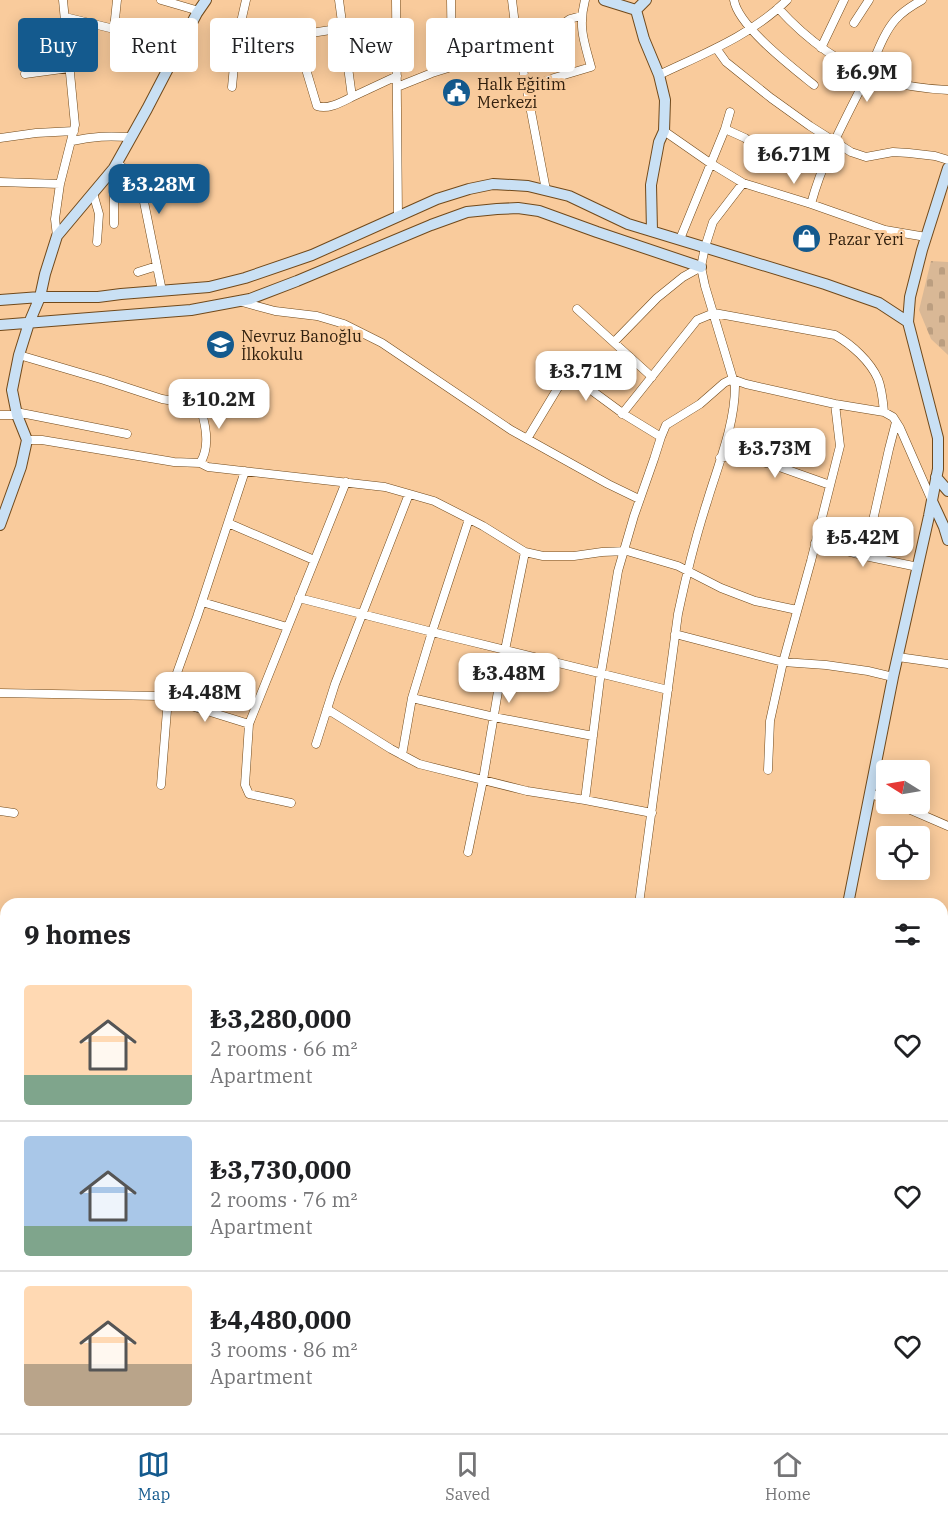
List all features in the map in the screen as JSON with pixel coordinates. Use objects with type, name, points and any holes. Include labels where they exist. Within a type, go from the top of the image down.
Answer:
[{"type":"main road","points":[[0,525],[21,467],[27,440],[16,413],[12,390],[19,355],[40,297],[57,236],[115,165],[206,0]]},
{"type":"main road","points":[[604,0],[636,10]]},
{"type":"main road","points":[[636,10],[646,0]]},
{"type":"main road","points":[[636,10],[665,99],[664,131],[659,142],[651,185],[652,231]]},
{"type":"main road","points":[[849,898],[893,676],[936,477],[943,458],[908,321],[910,297],[948,168]]},
{"type":"main road","points":[[0,300],[98,297],[208,286],[245,278],[312,255],[437,199],[493,184],[528,186],[568,196],[628,224],[825,284],[879,303],[908,321]]},
{"type":"main road","points":[[0,325],[191,310],[240,302],[297,281],[431,225],[467,212],[497,209],[518,208],[539,211],[701,267]]},
{"type":"main road","points":[[936,477],[948,491]]},
{"type":"main road","points":[[932,501],[948,540]]},
{"type":"street","points":[[63,0],[65,17],[114,29],[117,0]]},
{"type":"street","points":[[161,0],[199,11]]},
{"type":"street","points":[[232,87],[236,44],[246,0]]},
{"type":"street","points":[[339,0],[342,18]]},
{"type":"street","points":[[396,0],[398,217]]},
{"type":"street","points":[[451,0],[452,18]]},
{"type":"street","points":[[512,0],[515,18]]},
{"type":"street","points":[[527,86],[591,67],[582,31],[581,16],[585,0]]},
{"type":"street","points":[[734,0],[741,16],[751,28],[772,50],[814,85]]},
{"type":"street","points":[[659,75],[716,48],[751,28],[787,0]]},
{"type":"street","points":[[821,48],[844,0]]},
{"type":"street","points":[[854,23],[869,0]]},
{"type":"street","points":[[811,204],[816,185],[834,142],[884,39],[895,19],[922,0]]},
{"type":"street","points":[[778,8],[795,27],[821,48],[868,74],[885,81],[948,90]]},
{"type":"street","points":[[574,18],[581,16]]},
{"type":"street","points":[[328,30],[305,34],[300,39],[299,46],[317,106],[321,108],[339,104],[397,76]]},
{"type":"street","points":[[716,48],[726,62],[794,115],[851,152],[866,157],[893,152],[909,153],[948,160]]},
{"type":"street","points":[[25,74],[40,72]]},
{"type":"street","points":[[57,236],[56,219],[60,184],[75,125],[69,72]]},
{"type":"street","points":[[349,72],[352,97]]},
{"type":"street","points":[[397,87],[439,72]]},
{"type":"street","points":[[524,72],[546,190]]},
{"type":"street","points":[[680,239],[730,112]]},
{"type":"street","points":[[725,129],[745,138],[774,159]]},
{"type":"street","points":[[0,138],[74,131]]},
{"type":"street","points":[[664,131],[743,183],[885,230],[926,237]]},
{"type":"street","points":[[72,141],[92,137],[131,137]]},
{"type":"street","points":[[114,224],[115,165],[134,176],[142,192],[162,291]]},
{"type":"street","points":[[0,182],[60,184]]},
{"type":"street","points":[[640,898],[675,634],[687,571],[728,434],[735,398],[735,386],[701,267],[713,222],[743,183]]},
{"type":"street","points":[[93,193],[99,214],[97,242]]},
{"type":"street","points":[[138,272],[157,266]]},
{"type":"street","points":[[614,342],[657,298],[683,277],[701,267]]},
{"type":"street","points":[[240,302],[275,311],[317,316],[344,324],[382,343],[527,439],[639,499]]},
{"type":"street","points":[[577,309],[652,377]]},
{"type":"street","points":[[622,414],[697,320],[714,314],[836,335],[849,343],[873,369],[879,381],[884,412]]},
{"type":"street","points":[[19,355],[162,399],[191,405],[201,410],[206,425],[206,434],[200,463]]},
{"type":"street","points":[[527,439],[562,381],[568,377],[576,379],[622,414],[661,437]]},
{"type":"street","points":[[585,800],[601,673],[618,571],[639,499],[666,425],[700,404],[732,379],[835,404],[884,412],[893,417],[900,428],[932,501]]},
{"type":"street","points":[[768,770],[770,721],[783,662],[840,446],[835,404]]},
{"type":"street","points":[[0,415],[16,413],[127,434]]},
{"type":"street","points":[[865,556],[896,422]]},
{"type":"street","points":[[27,440],[42,440],[174,462],[200,463],[208,467],[385,487],[434,501],[483,526],[525,552],[543,556],[624,552],[678,566],[721,588],[755,601],[797,610]]},
{"type":"street","points":[[720,458],[730,456],[771,464],[830,484]]},
{"type":"street","points":[[161,785],[168,698],[245,471]]},
{"type":"street","points":[[291,803],[249,794],[245,785],[249,723],[346,482]]},
{"type":"street","points":[[316,744],[335,684],[409,494]]},
{"type":"street","points":[[402,755],[412,698],[470,519]]},
{"type":"street","points":[[228,523],[314,560]]},
{"type":"street","points":[[815,543],[918,567]]},
{"type":"street","points":[[468,852],[525,552]]},
{"type":"street","points":[[299,598],[668,690]]},
{"type":"street","points":[[202,603],[287,627]]},
{"type":"street","points":[[675,634],[783,662],[826,665],[893,676]]},
{"type":"street","points":[[898,657],[948,664]]},
{"type":"street","points":[[0,693],[159,696],[249,723]]},
{"type":"street","points":[[412,698],[593,736]]},
{"type":"street","points":[[327,709],[419,764],[527,791],[652,813]]},
{"type":"street","points":[[763,710],[773,710]]},
{"type":"street","points":[[870,793],[876,796]]},
{"type":"street","points":[[0,811],[14,813]]},
{"type":"street","points":[[920,814],[948,826]]},
{"type":"green space","points":[[931,261],[948,262],[948,355],[931,339],[919,310]]},
{"type":"place","name":"Halk Eğitim Merkezi","points":[[456,93]]},
{"type":"place","name":"Pazar Yeri","points":[[807,239]]},
{"type":"place","name":"Nevruz Banoğlu İlkokulu","points":[[220,345]]}]
